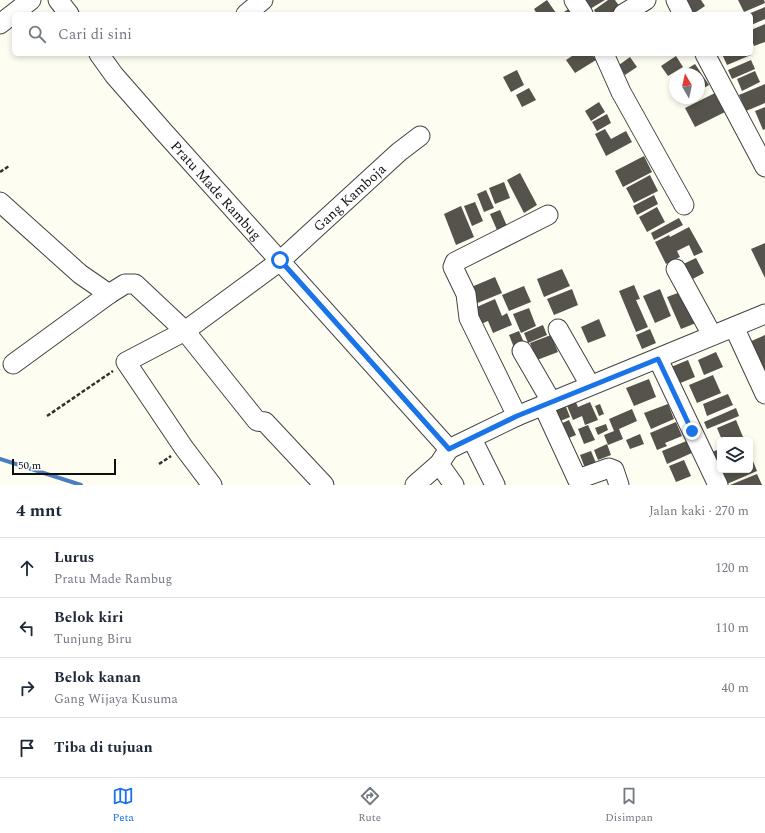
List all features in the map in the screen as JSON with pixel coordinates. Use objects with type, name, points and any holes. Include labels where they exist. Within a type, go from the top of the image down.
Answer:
[{"type":"street","points":[[16,12],[32,0]]},
{"type":"street","points":[[58,0],[67,12]]},
{"type":"street","points":[[248,12],[263,0]]},
{"type":"street","points":[[574,0],[582,12]]},
{"type":"street","points":[[626,12],[646,0]]},
{"type":"street","points":[[676,0],[683,12]]},
{"type":"street","points":[[0,24],[12,15]]},
{"type":"street","name":"Pratu Made Rambug","points":[[100,56],[114,75],[163,131],[280,260],[444,456],[454,485]]},
{"type":"street","points":[[605,56],[621,92],[684,205]]},
{"type":"street","points":[[706,56],[765,167]]},
{"type":"street","name":"Gang Kamboja","points":[[126,362],[184,331],[280,260],[399,152],[420,136]]},
{"type":"street","points":[[0,202],[80,274],[109,294]]},
{"type":"street","points":[[517,416],[469,318],[466,294],[452,267],[455,262],[548,215]]},
{"type":"street","points":[[676,269],[712,335]]},
{"type":"street","points":[[12,364],[109,294],[125,284],[135,284],[184,331],[257,422],[265,422],[324,485]]},
{"type":"street","points":[[415,485],[444,456],[472,439],[517,416],[765,314]]},
{"type":"street","points":[[734,326],[765,394]]},
{"type":"street","points":[[558,330],[590,385]]},
{"type":"street","points":[[522,351],[547,403],[579,482],[609,468],[614,470],[619,485]]},
{"type":"street","points":[[658,359],[718,485]]},
{"type":"street","points":[[126,362],[184,448],[212,485]]},
{"type":"street","points":[[472,439],[495,485]]},
{"type":"path","points":[[0,172],[9,166]]},
{"type":"path","points":[[47,416],[126,362]]},
{"type":"building","points":[[547,0],[555,12],[536,12],[534,9]]},
{"type":"building","points":[[584,0],[605,0],[590,9]]},
{"type":"building","points":[[608,0],[615,0],[622,10],[619,12],[595,12],[594,10]]},
{"type":"building","points":[[681,0],[701,0],[705,6],[696,12],[688,12]]},
{"type":"building","points":[[738,0],[764,0],[765,3],[744,12]]},
{"type":"building","points":[[765,7],[765,19],[753,24],[753,12]]},
{"type":"building","points":[[570,8],[573,12],[564,12]]},
{"type":"building","points":[[765,24],[765,42],[754,46],[753,29]]},
{"type":"building","points":[[572,56],[593,56],[596,60],[575,73],[566,60]]},
{"type":"building","points":[[676,56],[683,67],[669,68],[668,76],[661,66]]},
{"type":"building","points":[[723,56],[749,56],[727,65]]},
{"type":"building","points":[[630,57],[637,67],[625,75],[619,65]]},
{"type":"building","points":[[751,60],[755,69],[732,79],[728,70]]},
{"type":"building","points":[[695,64],[698,68],[689,68]]},
{"type":"building","points":[[517,70],[524,85],[511,92],[503,77]]},
{"type":"building","points":[[755,71],[760,82],[742,91],[737,79]]},
{"type":"building","points":[[705,79],[709,85],[705,87]]},
{"type":"building","points":[[765,84],[765,103],[746,111],[739,95]]},
{"type":"building","points":[[529,88],[536,100],[522,107],[516,95]]},
{"type":"building","points":[[717,92],[727,111],[695,127],[685,108],[693,104],[705,104],[705,98]]},
{"type":"building","points":[[599,102],[605,112],[591,121],[585,111]]},
{"type":"building","points":[[765,107],[765,129],[763,130],[755,111]]},
{"type":"building","points":[[607,114],[611,123],[597,131],[592,122]]},
{"type":"building","points":[[605,129],[611,139],[626,131],[632,142],[606,156],[595,134]]},
{"type":"building","points":[[644,156],[652,172],[623,187],[615,171]]},
{"type":"building","points":[[520,173],[537,205],[524,213],[507,180]]},
{"type":"building","points":[[650,175],[658,191],[634,203],[626,188]]},
{"type":"building","points":[[504,182],[510,198],[495,204],[489,188]]},
{"type":"building","points":[[486,190],[494,208],[484,212],[477,194]]},
{"type":"building","points":[[654,195],[658,204],[637,215],[633,206]]},
{"type":"building","points":[[475,202],[483,221],[472,226],[464,206]]},
{"type":"building","points":[[461,206],[474,237],[456,245],[444,214]]},
{"type":"building","points":[[657,207],[665,222],[647,232],[639,217]]},
{"type":"building","points":[[500,210],[507,226],[497,230],[490,214]]},
{"type":"building","points":[[679,218],[683,225],[654,240],[651,233]]},
{"type":"building","points":[[689,227],[703,252],[694,256],[689,245],[677,251],[680,257],[666,264],[655,242],[669,235],[670,237]]},
{"type":"building","points":[[765,243],[765,278],[751,249]]},
{"type":"building","points":[[696,258],[704,273],[685,283],[677,267]]},
{"type":"building","points":[[562,269],[570,286],[544,297],[537,279]]},
{"type":"building","points":[[495,277],[502,293],[475,304],[469,288]]},
{"type":"building","points":[[634,285],[640,299],[636,300],[648,327],[636,332],[619,291]]},
{"type":"building","points":[[524,286],[531,302],[509,311],[502,295]]},
{"type":"building","points":[[572,289],[578,305],[554,315],[547,299]]},
{"type":"building","points":[[660,289],[671,316],[655,323],[643,296]]},
{"type":"building","points":[[683,291],[696,323],[681,329],[667,297]]},
{"type":"building","points":[[495,299],[502,316],[507,313],[512,325],[493,333],[488,321],[476,326],[470,310]]},
{"type":"building","points":[[529,308],[536,326],[521,333],[513,314]]},
{"type":"building","points":[[599,319],[606,336],[588,343],[581,327]]},
{"type":"building","points":[[543,325],[547,335],[528,343],[524,333]]},
{"type":"building","points":[[650,329],[656,343],[642,349],[636,335]]},
{"type":"building","points":[[519,331],[525,345],[515,350],[509,335]]},
{"type":"building","points":[[551,335],[558,352],[537,360],[530,343]]},
{"type":"building","points":[[765,335],[765,379],[747,343]]},
{"type":"building","points":[[716,352],[723,367],[704,375],[698,360]]},
{"type":"building","points":[[688,360],[695,377],[678,384],[671,367]]},
{"type":"building","points":[[713,375],[721,393],[697,403],[689,385]]},
{"type":"building","points":[[649,379],[656,397],[634,406],[626,388]]},
{"type":"building","points":[[728,394],[733,405],[707,416],[703,404]]},
{"type":"building","points":[[574,398],[578,407],[590,402],[598,420],[585,425],[582,416],[573,420],[565,401]]},
{"type":"building","points":[[564,402],[570,417],[558,422],[551,407]]},
{"type":"building","points":[[600,404],[604,414],[599,416],[595,406]]},
{"type":"building","points":[[668,404],[674,419],[651,429],[644,413]]},
{"type":"building","points":[[736,408],[739,416],[707,429],[704,422]]},
{"type":"building","points":[[632,409],[637,421],[619,429],[623,439],[608,445],[604,435],[614,431],[609,419]]},
{"type":"building","points":[[569,420],[576,435],[564,440],[558,425]]},
{"type":"building","points":[[736,420],[743,437],[721,437],[717,428]]},
{"type":"building","points":[[676,422],[682,436],[665,443],[667,446],[657,450],[650,433]]},
{"type":"building","points":[[606,424],[608,430],[598,435],[595,428]]},
{"type":"building","points":[[588,425],[595,440],[584,444],[578,429]]},
{"type":"building","points":[[640,434],[644,444],[630,449],[626,440]]},
{"type":"building","points":[[689,440],[694,452],[667,464],[662,451]]},
{"type":"building","points":[[607,444],[611,455],[598,460],[594,450]]},
{"type":"building","points":[[717,450],[717,466],[715,467],[709,453]]},
{"type":"building","points":[[591,451],[596,463],[585,468],[580,455]]},
{"type":"building","points":[[684,460],[691,476],[676,482],[669,466]]},
{"type":"building","points":[[753,461],[757,471],[753,473]]},
{"type":"building","points":[[723,473],[752,473],[727,484]]},
{"type":"building","points":[[757,474],[762,485],[730,485]]},
{"type":"waterway","points":[[0,459],[81,485]]},
{"type":"route","points":[[280,260],[449,449],[517,416],[590,385],[658,359],[692,431]]}]
